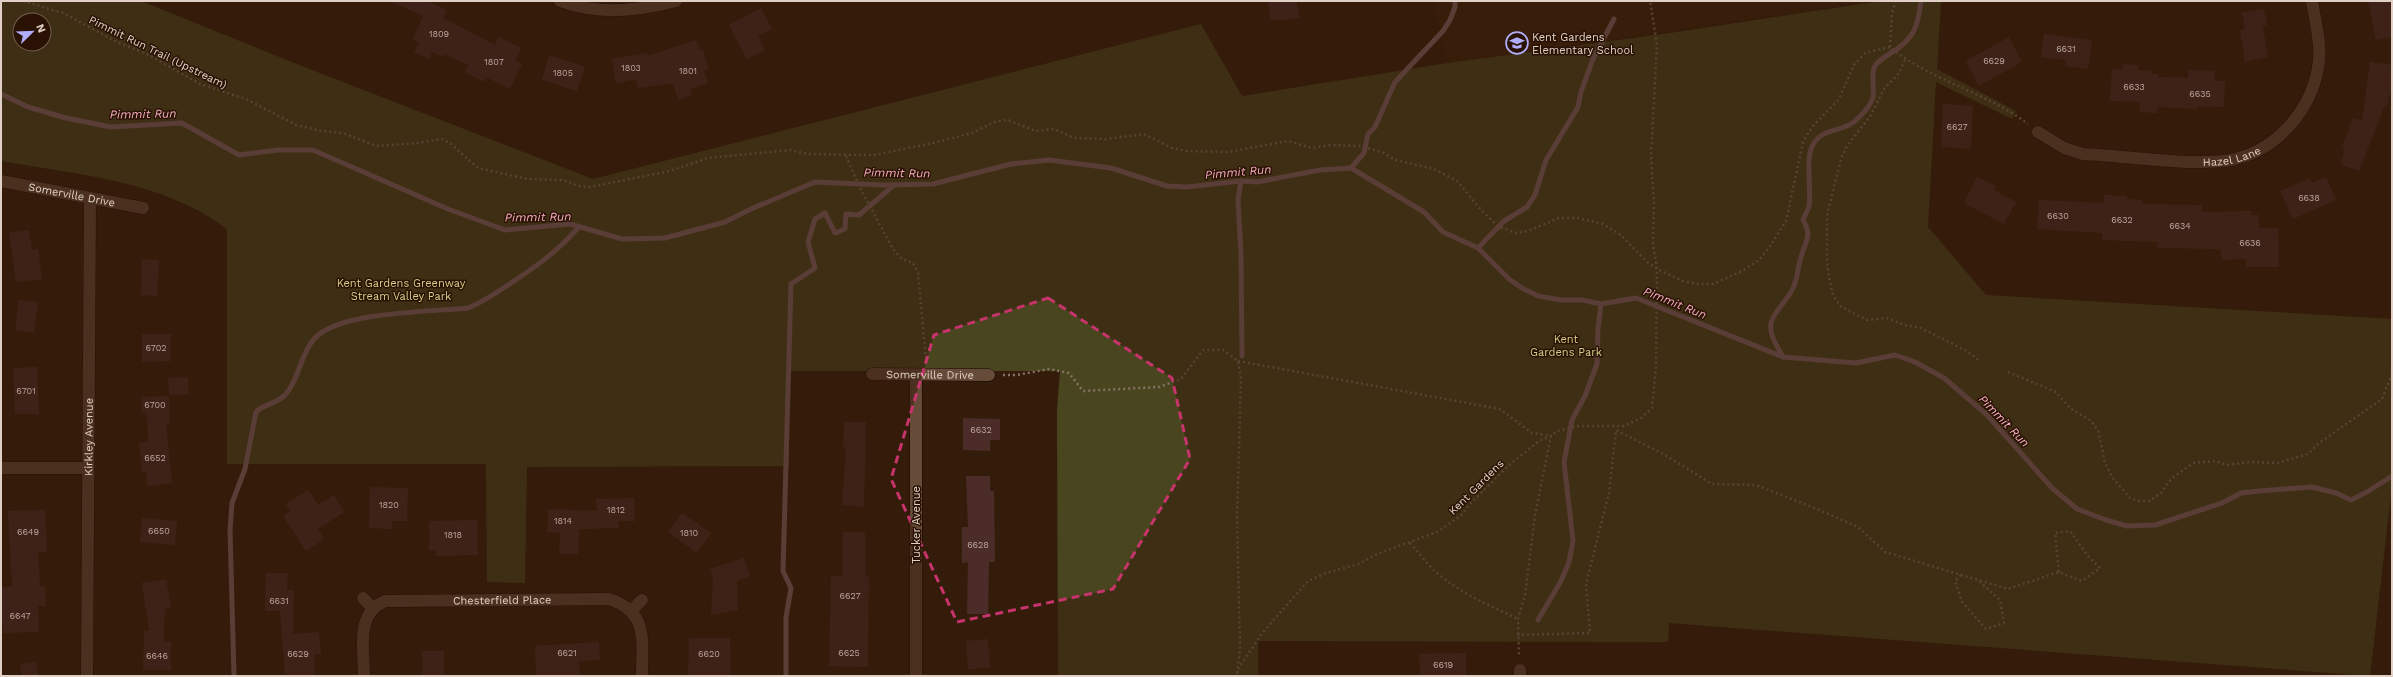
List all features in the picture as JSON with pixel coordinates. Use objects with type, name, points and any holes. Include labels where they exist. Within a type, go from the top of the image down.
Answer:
[{"type":"street","points":[[560,1],[595,9],[624,10],[652,7],[676,1]]},
{"type":"street","name":"Hazel Lane","points":[[2038,132],[2064,148],[2083,154],[2204,162],[2238,157],[2265,146],[2281,135],[2296,120],[2308,100],[2315,82],[2319,60],[2319,40],[2312,1]]},
{"type":"street","name":"Somerville Drive","points":[[1,181],[143,208]]},
{"type":"street","name":"Kirkley Avenue","points":[[88,676],[90,198]]},
{"type":"street","name":"Somerville Drive","points":[[872,374],[989,375]]},
{"type":"street","name":"Tucker Avenue","points":[[916,676],[921,375]]},
{"type":"street","points":[[1,468],[88,468]]},
{"type":"street","points":[[364,598],[372,608],[366,616],[364,627],[364,676]]},
{"type":"street","name":"Chesterfield Place","points":[[372,608],[385,601],[609,599],[621,603],[631,611]]},
{"type":"street","points":[[642,600],[631,611],[638,619],[642,631],[642,676]]},
{"type":"path","name":"Pimmit Run Trail (Upstream)","points":[[23,1],[63,13],[115,41],[149,55],[200,84],[246,99],[296,125],[322,131],[343,133],[376,146],[418,144],[442,139],[451,144],[478,168],[527,179],[563,180],[579,186],[590,187],[670,171],[708,158],[791,150],[807,154],[846,156],[874,155],[972,133],[994,122],[1008,120],[1036,131],[1054,129],[1074,138],[1106,139],[1144,134],[1172,148],[1186,151],[1228,152],[1288,141],[1312,148],[1332,145],[1361,146],[1384,153],[1395,160],[1434,169],[1456,181],[1482,211],[1499,227],[1516,233],[1528,231],[1559,218],[1578,218],[1603,224],[1621,235],[1657,269],[1683,281],[1698,284],[1713,284],[1728,279],[1759,260],[1769,248],[1786,221],[1803,142],[1812,127],[1839,99],[1854,65],[1865,53],[1890,47]]},
{"type":"path","points":[[1650,1],[1657,45],[1651,157],[1654,202],[1653,244],[1657,269]]},
{"type":"path","points":[[1896,1],[1892,13],[1890,47],[1905,60],[2010,110],[2038,132]]},
{"type":"path","points":[[1905,60],[1899,73],[1884,89],[1871,115],[1847,146],[1841,160],[1831,194],[1827,215],[1826,264],[1829,278],[1840,306],[1867,320],[1887,318],[1904,325],[1921,328],[1959,347],[1980,361]]},
{"type":"path","points":[[846,156],[861,190],[893,249],[902,259],[913,263],[918,273],[921,375]]},
{"type":"path","name":"Kent Gardens","points":[[1238,668],[1267,626],[1308,581],[1326,573],[1360,564],[1377,554],[1437,532],[1455,520],[1508,466],[1539,441],[1565,428],[1578,426],[1624,426],[1641,418],[1652,408],[1656,382],[1657,269]]},
{"type":"path","points":[[989,375],[1017,375],[1049,369],[1070,373],[1083,391],[1159,387],[1181,379],[1202,350],[1223,350],[1238,361],[1500,409],[1532,433],[1551,436],[1535,515],[1525,595],[1518,619],[1517,635],[1520,673]]},
{"type":"path","name":"Kent Gardens","points":[[1237,676],[1240,592],[1237,517],[1241,378],[1238,361]]},
{"type":"path","points":[[2008,372],[2056,392],[2071,409],[2090,420],[2098,430],[2105,463],[2112,477],[2130,498],[2139,501],[2150,501],[2161,493],[2171,479],[2193,463],[2215,461],[2227,465],[2250,462],[2278,463],[2308,454],[2319,443],[2382,400],[2392,374]]},
{"type":"path","points":[[1517,635],[1590,633],[1586,584],[1609,493],[1616,430],[1665,455],[1712,484],[1756,485],[1858,527],[1885,552],[2008,589],[2059,572],[2082,582],[2100,568],[2088,556],[2070,531],[2055,533],[2059,572]]},
{"type":"path","points":[[1410,543],[1434,570],[1451,584],[1471,597],[1518,619]]},
{"type":"path","points":[[1961,574],[1955,582],[1962,602],[1986,629],[2004,623],[2000,600],[1977,580]]},
{"type":"highlighted area","points":[[1048,298],[1172,378],[1190,459],[1113,589],[957,622],[891,479],[934,335]]},
{"type":"shaded area","name":"Kent Gardens Elementary School","points":[[1434,1],[1874,1],[1448,63]]},
{"type":"green space","name":"Kent Gardens Park","points":[[1,1],[141,1],[299,65],[593,179],[1201,24],[1242,96],[1448,63],[1670,33],[1881,1],[1941,1],[1937,69],[2016,111],[2012,119],[1936,82],[1928,227],[1986,295],[2392,319],[2392,486],[2370,676],[1669,623],[1668,642],[1258,641],[1258,676],[1058,676],[1057,411],[1060,371],[787,371],[789,466],[527,467],[525,583],[487,582],[486,464],[227,464],[227,229],[202,213],[175,200],[119,182],[1,161]]},
{"type":"building","points":[[389,1],[427,1],[447,10],[443,18],[495,45],[499,37],[521,48],[515,60],[522,64],[510,89],[486,77],[484,82],[465,72],[469,65],[444,54],[443,57],[432,52],[429,59],[414,52],[419,42],[413,39],[423,16]]},
{"type":"building","points":[[1268,1],[1297,1],[1299,18],[1271,21]]},
{"type":"building","points":[[2368,1],[2392,1],[2392,37],[2376,40]]},
{"type":"building","points":[[761,8],[772,29],[758,36],[765,50],[747,59],[729,25]]},
{"type":"building","points":[[2264,9],[2267,25],[2263,26],[2268,57],[2245,62],[2240,30],[2245,29],[2242,13]]},
{"type":"building","points":[[2044,34],[2092,40],[2088,69],[2065,66],[2066,60],[2041,57]]},
{"type":"building","points":[[2009,37],[2022,62],[1979,86],[1966,61]]},
{"type":"building","points":[[696,40],[700,51],[703,50],[709,70],[704,71],[708,83],[690,89],[692,95],[678,100],[673,83],[638,88],[636,79],[616,83],[612,59],[647,53],[647,56]]},
{"type":"building","points":[[549,55],[585,67],[577,91],[542,80]]},
{"type":"building","points":[[2370,62],[2392,65],[2392,84],[2387,107],[2384,107],[2359,171],[2340,164],[2345,150],[2342,148],[2353,118],[2362,121]]},
{"type":"building","points":[[2123,64],[2138,65],[2138,70],[2153,71],[2152,74],[2159,74],[2158,77],[2188,78],[2189,70],[2215,71],[2214,81],[2225,81],[2224,107],[2197,106],[2197,109],[2157,107],[2157,113],[2139,112],[2140,102],[2110,101],[2112,69],[2122,70]]},
{"type":"building","points":[[1943,104],[1973,106],[1971,149],[1941,147]]},
{"type":"building","points":[[1977,177],[1996,186],[1994,190],[2016,202],[2004,224],[1964,203]]},
{"type":"building","points":[[2326,177],[2336,200],[2293,219],[2280,191],[2310,178],[2312,183]]},
{"type":"building","points":[[2104,195],[2127,196],[2127,199],[2142,200],[2142,204],[2202,205],[2202,212],[2251,211],[2251,215],[2259,215],[2259,228],[2278,228],[2279,267],[2246,267],[2246,259],[2222,260],[2220,249],[2157,248],[2158,242],[2102,240],[2102,233],[2037,229],[2039,200],[2103,203]]},
{"type":"building","points":[[29,230],[32,250],[38,249],[42,279],[16,282],[9,233]]},
{"type":"building","points":[[142,259],[159,260],[157,296],[141,295]]},
{"type":"building","points":[[19,300],[38,302],[34,333],[15,330]]},
{"type":"building","points":[[142,334],[171,334],[171,361],[142,362]]},
{"type":"building","points":[[37,367],[39,414],[15,414],[13,368]]},
{"type":"building","points":[[188,377],[189,394],[169,395],[168,378]]},
{"type":"building","points":[[169,396],[170,423],[166,424],[172,483],[147,486],[146,472],[142,472],[139,443],[148,442],[147,413],[142,413],[141,397]]},
{"type":"building","points":[[963,418],[1000,419],[1000,440],[990,440],[990,451],[963,450]]},
{"type":"building","points":[[844,422],[866,422],[864,507],[842,505],[846,449],[843,449]]},
{"type":"building","points":[[966,476],[990,476],[990,491],[994,491],[995,562],[989,562],[988,614],[967,614],[968,562],[962,563],[962,527],[968,527]]},
{"type":"building","points":[[370,487],[408,488],[407,521],[392,521],[392,529],[369,528]]},
{"type":"building","points":[[308,490],[318,505],[334,495],[344,512],[318,529],[324,539],[306,551],[283,516],[290,511],[286,504]]},
{"type":"building","points":[[634,498],[635,521],[618,521],[619,528],[579,529],[578,554],[559,554],[560,533],[547,532],[548,509],[597,511],[596,499]]},
{"type":"building","points":[[45,510],[47,552],[38,552],[40,586],[45,586],[46,606],[38,606],[39,632],[3,633],[3,623],[1,623],[2,587],[12,587],[8,511]]},
{"type":"building","points":[[682,513],[711,533],[697,553],[668,532]]},
{"type":"building","points":[[142,518],[177,521],[175,545],[140,542]]},
{"type":"building","points":[[477,520],[478,555],[436,556],[436,550],[429,550],[429,521]]},
{"type":"building","points":[[843,532],[865,532],[866,576],[869,577],[868,667],[829,666],[831,576],[843,576]]},
{"type":"building","points":[[744,558],[750,576],[737,581],[738,610],[711,615],[713,578],[710,569]]},
{"type":"building","points":[[266,573],[288,573],[287,590],[294,590],[293,634],[319,632],[321,654],[314,654],[315,676],[285,676],[280,611],[265,611]]},
{"type":"building","points":[[166,579],[171,607],[165,608],[164,642],[171,642],[171,670],[143,670],[144,631],[149,631],[142,583]]},
{"type":"building","points":[[689,638],[730,638],[731,676],[688,676]]},
{"type":"building","points":[[988,639],[990,668],[968,669],[966,641]]},
{"type":"building","points":[[599,642],[600,660],[579,661],[580,676],[536,676],[535,646]]},
{"type":"building","points":[[422,651],[444,651],[444,676],[423,676]]},
{"type":"building","points":[[1466,653],[1466,676],[1420,676],[1419,654]]},
{"type":"building","points":[[36,662],[38,676],[22,676],[20,664]]},
{"type":"waterway","points":[[1351,168],[1364,153],[1368,134],[1375,127],[1395,82],[1443,31],[1450,20],[1455,7],[1455,1]]},
{"type":"waterway","points":[[1783,357],[1772,336],[1771,323],[1774,315],[1789,296],[1793,288],[1808,235],[1803,220],[1809,206],[1810,199],[1809,156],[1811,149],[1818,138],[1828,132],[1845,127],[1855,121],[1868,107],[1873,97],[1873,74],[1875,66],[1878,62],[1905,43],[1914,32],[1921,1]]},
{"type":"waterway","points":[[1478,248],[1504,221],[1527,207],[1535,195],[1546,160],[1578,107],[1581,92],[1593,59],[1614,19]]},
{"type":"waterway","name":"Pimmit Run","points":[[1,94],[28,107],[66,118],[111,127],[182,123],[239,155],[278,150],[313,150],[448,209],[505,230],[570,224],[622,239],[665,238],[725,222],[751,209],[815,182],[884,185],[933,184],[1011,164],[1049,160],[1111,168],[1167,186],[1187,187],[1241,181],[1257,182],[1320,170],[1351,168],[1424,212],[1443,232],[1478,248],[1509,279],[1538,296],[1561,300],[1582,300],[1601,304],[1636,298],[1783,357],[1856,363],[1895,355],[1915,362],[1944,378],[1987,415],[2052,488],[2077,509],[2106,520],[2127,526],[2155,525],[2222,503],[2241,493],[2259,491],[2312,487],[2336,493],[2351,500],[2392,476]]},
{"type":"waterway","points":[[1241,181],[1238,200],[1241,254],[1242,356]]},
{"type":"waterway","points":[[786,676],[786,617],[791,588],[783,571],[791,284],[815,268],[808,242],[815,219],[825,213],[835,233],[845,229],[846,214],[859,215],[894,185]]},
{"type":"waterway","points":[[234,676],[230,530],[232,503],[245,469],[256,412],[259,409],[279,400],[285,395],[290,389],[309,345],[326,330],[343,323],[386,314],[468,308],[478,304],[535,267],[562,245],[579,227]]},
{"type":"waterway","points":[[1538,620],[1561,581],[1569,562],[1573,541],[1564,462],[1572,420],[1585,396],[1597,364],[1598,328],[1601,304]]},
{"type":"place","name":"Kent Gardens Elementary School","points":[[1517,43]]},
{"type":"park label","name":"Kent Gardens Greenway Stream Valley Park","points":[[401,289]]}]
